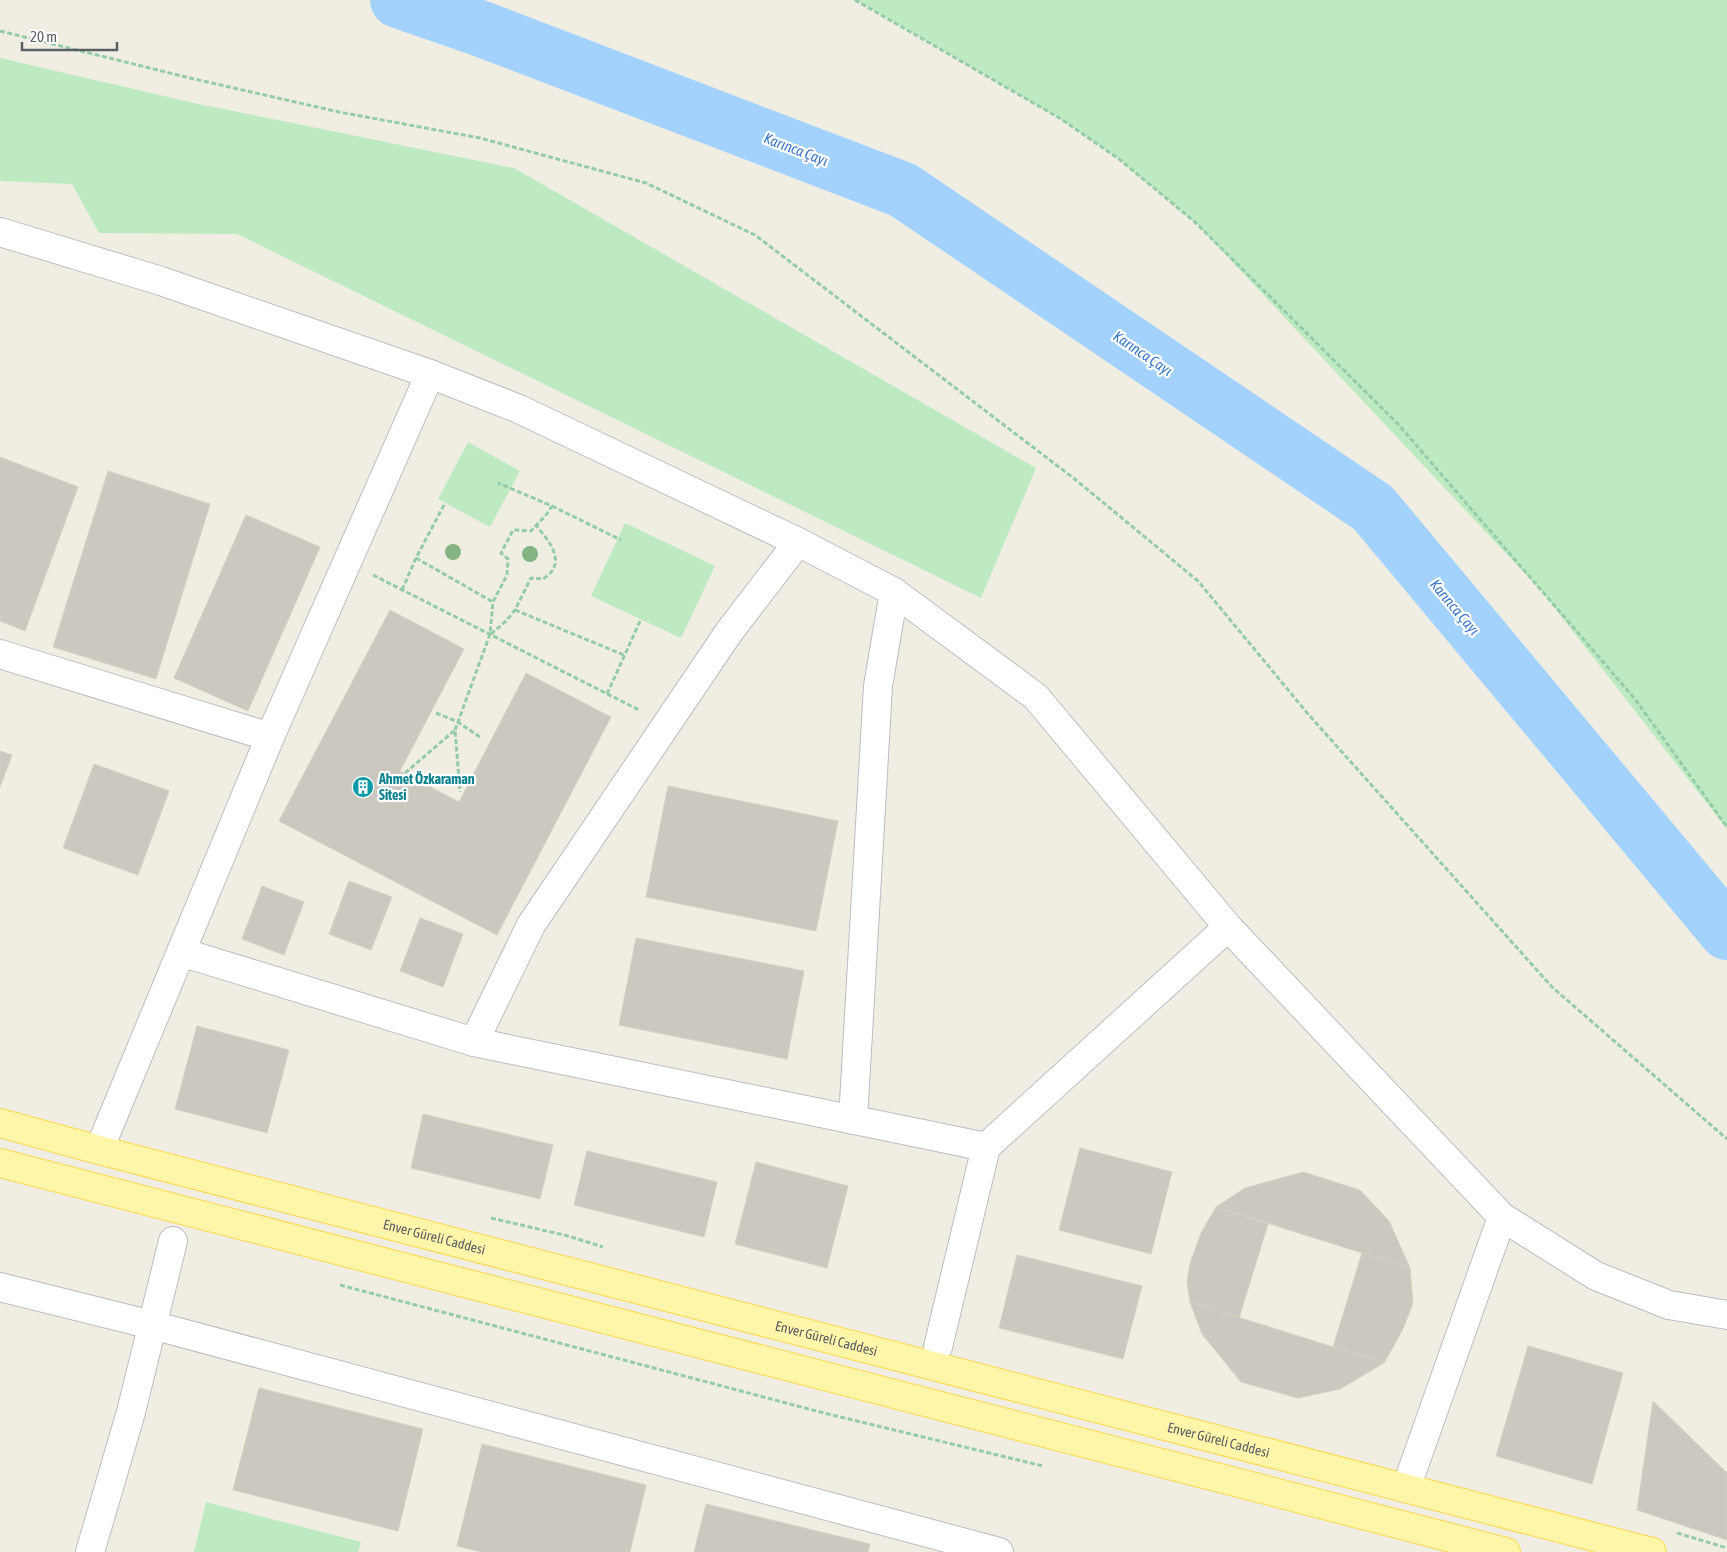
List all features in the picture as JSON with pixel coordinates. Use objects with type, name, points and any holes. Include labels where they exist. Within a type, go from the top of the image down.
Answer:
[{"type":"main road","name":"Enver Güreli Caddesi","points":[[0,1123],[1652,1552]]},
{"type":"main road","points":[[0,1163],[1506,1552]]},
{"type":"street","points":[[0,232],[161,281],[430,374],[519,409],[798,542],[894,592],[1036,697],[1228,927],[1502,1217],[1596,1276],[1669,1305],[1727,1315]]},
{"type":"street","points":[[99,1150],[270,737],[430,374]]},
{"type":"street","points":[[474,1042],[531,925],[729,632],[798,542]]},
{"type":"street","points":[[853,1120],[878,686],[894,592]]},
{"type":"street","points":[[0,654],[270,737]]},
{"type":"street","points":[[938,1347],[986,1147],[1228,927]]},
{"type":"street","points":[[181,952],[474,1042],[986,1147]]},
{"type":"street","points":[[1406,1488],[1502,1217]]},
{"type":"street","points":[[90,1552],[131,1412],[172,1240]]},
{"type":"street","points":[[0,1287],[152,1325],[999,1552]]},
{"type":"path","points":[[856,0],[1061,120],[1119,159],[1196,222],[1398,424],[1635,699],[1727,827]]},
{"type":"path","points":[[0,31],[190,78],[339,112],[480,138],[646,183],[755,235],[1076,480],[1198,580],[1308,714],[1552,986],[1727,1138]]},
{"type":"path","points":[[498,483],[552,506],[621,540]]},
{"type":"path","points":[[402,590],[445,502]]},
{"type":"path","points":[[460,792],[455,730],[490,634],[493,602],[507,575],[508,559],[502,553],[513,530],[531,531],[552,506]]},
{"type":"path","points":[[490,634],[506,621],[515,610],[530,578],[543,579],[553,570],[555,555],[550,543],[536,526]]},
{"type":"path","points":[[416,558],[493,602]]},
{"type":"path","points":[[347,563],[667,724]]},
{"type":"path","points":[[515,610],[624,655]]},
{"type":"path","points":[[607,694],[641,619]]},
{"type":"path","points":[[436,713],[458,722],[480,736]]},
{"type":"path","points":[[405,773],[455,730]]},
{"type":"green space","points":[[856,0],[1727,0],[1727,829],[1543,593],[1196,223],[1119,159],[1061,119]]},
{"type":"green space","points":[[0,58],[194,103],[514,168],[1036,468],[981,598],[237,234],[99,233],[72,184],[0,181]]},
{"type":"green space","points":[[468,442],[520,471],[490,527],[438,499]]},
{"type":"green space","points":[[625,523],[715,566],[681,638],[591,596]]},
{"type":"green space","points":[[206,1502],[361,1542],[358,1552],[194,1552]]},
{"type":"building","points":[[0,457],[78,487],[25,631],[0,621]]},
{"type":"building","points":[[108,471],[210,504],[156,679],[53,647]]},
{"type":"building","points":[[246,515],[320,547],[248,711],[174,678]]},
{"type":"building","name":"Ahmet Özkaraman Sitesi","points":[[390,610],[464,649],[400,771],[459,802],[526,673],[611,717],[497,935],[279,821]]},
{"type":"building","points":[[0,751],[12,755],[0,787]]},
{"type":"building","points":[[94,764],[169,791],[138,875],[63,848]]},
{"type":"building","points":[[668,786],[838,821],[816,931],[646,897]]},
{"type":"building","points":[[349,881],[392,897],[371,950],[329,934]]},
{"type":"building","points":[[262,886],[304,902],[284,955],[242,939]]},
{"type":"building","points":[[420,918],[463,934],[443,987],[400,971]]},
{"type":"building","points":[[636,938],[804,971],[787,1059],[619,1025]]},
{"type":"building","points":[[197,1026],[289,1050],[267,1133],[175,1109]]},
{"type":"building","points":[[423,1114],[553,1145],[540,1199],[411,1168]]},
{"type":"building","points":[[1080,1148],[1172,1172],[1151,1254],[1059,1230]]},
{"type":"building","points":[[587,1151],[717,1182],[704,1237],[574,1205]]},
{"type":"building","points":[[756,1162],[848,1186],[827,1268],[735,1244]]},
{"type":"building","points":[[1303,1172],[1360,1190],[1389,1221],[1410,1268],[1216,1207],[1245,1188]]},
{"type":"building","points":[[1216,1207],[1268,1224],[1239,1318],[1190,1302],[1187,1282],[1190,1264],[1201,1233]]},
{"type":"building","points":[[1362,1253],[1410,1268],[1413,1303],[1402,1331],[1384,1363],[1333,1347]]},
{"type":"building","points":[[1017,1255],[1142,1286],[1123,1359],[999,1328]]},
{"type":"building","points":[[1190,1302],[1384,1363],[1340,1389],[1298,1398],[1241,1382],[1202,1334]]},
{"type":"building","points":[[1528,1346],[1623,1373],[1592,1484],[1496,1456]]},
{"type":"building","points":[[259,1388],[423,1429],[398,1531],[233,1490]]},
{"type":"building","points":[[1653,1401],[1727,1473],[1727,1540],[1637,1510]]},
{"type":"building","points":[[482,1444],[646,1485],[630,1552],[481,1552],[457,1546]]},
{"type":"building","points":[[706,1504],[870,1544],[868,1552],[694,1552]]},
{"type":"waterway","name":"Karınca Çayı","points":[[398,0],[479,28],[903,190],[1373,508],[1727,932]]},
{"type":"place","name":"Ahmet Özkaraman Sitesi","points":[[363,787]]}]
